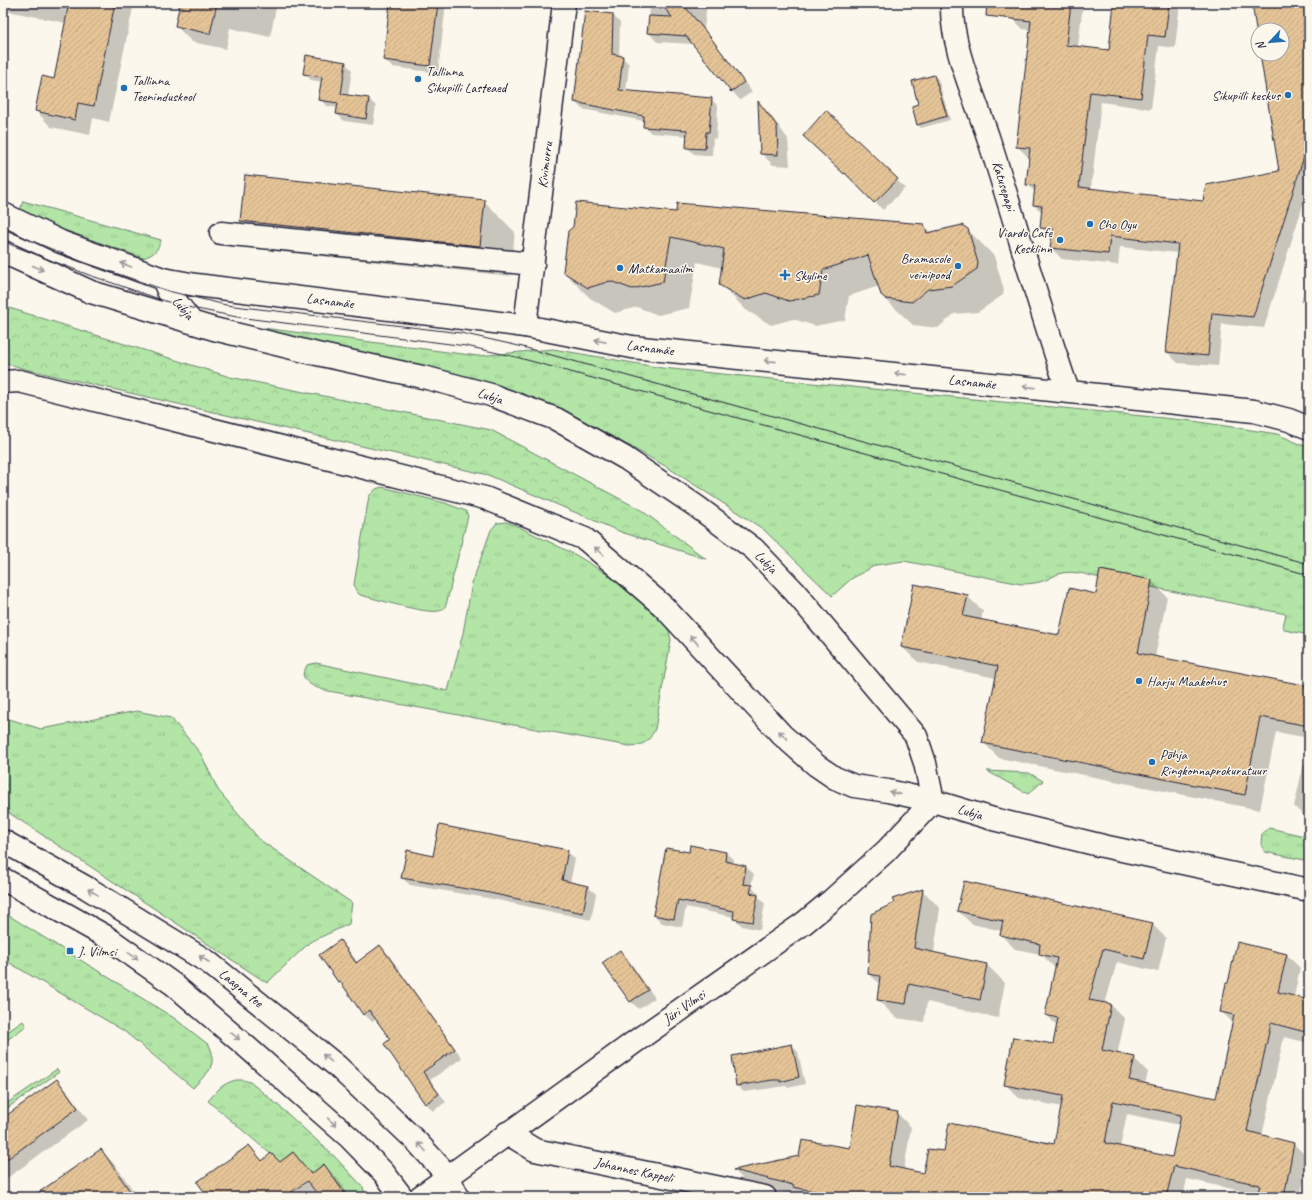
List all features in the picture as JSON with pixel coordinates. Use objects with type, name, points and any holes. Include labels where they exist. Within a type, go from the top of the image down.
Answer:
[{"type":"street","name":"Kivimurru","points":[[525,326],[564,3]]},
{"type":"street","name":"Katusepapi","points":[[952,3],[951,12],[958,48],[1068,391]]},
{"type":"street","name":"Lasnamäe","points":[[3,214],[61,242],[163,278],[196,285],[525,326],[632,347],[1254,411],[1289,420],[1309,428]]},
{"type":"street","points":[[221,233],[533,264]]},
{"type":"street","points":[[3,252],[91,292],[190,320]]},
{"type":"street","name":"Lubja","points":[[163,278],[168,291],[190,320],[214,329],[317,354],[427,378],[491,395],[556,419],[625,458],[696,506],[754,549],[794,591],[916,736],[925,763],[933,801],[993,819],[1103,846],[1309,890]]},
{"type":"street","points":[[3,382],[19,381],[485,498],[585,539],[663,606],[782,735],[816,765],[835,778],[854,786],[888,791],[933,801]]},
{"type":"street","name":"Jüri Vilmsi","points":[[420,1197],[507,1133],[804,923],[886,851],[933,801]]},
{"type":"street","name":"Laagna tee","points":[[3,841],[87,888],[208,962],[337,1066],[417,1142],[448,1176],[458,1197]]},
{"type":"street","points":[[3,879],[105,936],[173,984],[350,1138],[384,1173],[402,1197]]},
{"type":"street","name":"Johannes Kappeli","points":[[507,1133],[535,1150],[764,1197]]},
{"type":"green space","points":[[23,201],[161,240],[155,252],[143,258],[19,214]]},
{"type":"green space","points":[[3,306],[230,377],[491,430],[641,510],[706,559],[621,532],[488,475],[25,369],[3,362]]},
{"type":"green space","points":[[263,328],[478,356],[553,349],[662,368],[1193,421],[1277,434],[1309,448],[1309,635],[1285,630],[1283,626],[1286,614],[1151,587],[1151,580],[1101,570],[1099,578],[1068,572],[1058,574],[1040,582],[1021,584],[904,561],[876,565],[851,579],[832,596],[763,529],[667,467],[575,416],[503,388],[400,362],[262,333]]},
{"type":"green space","points":[[382,487],[445,503],[466,511],[468,516],[446,605],[440,611],[400,606],[360,595],[356,591],[354,584],[369,496],[376,489]]},
{"type":"green space","points":[[507,522],[576,555],[623,584],[653,609],[663,621],[669,631],[671,640],[655,729],[648,740],[642,744],[629,746],[349,695],[315,687],[306,680],[303,674],[307,665],[316,663],[448,691],[463,633],[472,583],[491,530],[497,523]]},
{"type":"green space","points":[[137,711],[171,718],[201,754],[218,790],[260,840],[352,903],[349,924],[310,942],[267,983],[3,809],[3,717],[41,729]]},
{"type":"green space","points":[[987,771],[1029,773],[1043,781],[1028,794]]},
{"type":"green space","points":[[1269,828],[1309,837],[1309,861],[1265,852],[1261,845],[1262,833]]},
{"type":"green space","points":[[3,912],[174,1018],[209,1045],[212,1052],[212,1063],[209,1071],[193,1088],[124,1031],[3,959]]},
{"type":"green space","points":[[23,1021],[26,1026],[3,1043],[3,1035]]},
{"type":"green space","points":[[57,1069],[59,1072],[3,1111],[3,1106]]},
{"type":"green space","points":[[236,1080],[250,1082],[279,1106],[334,1156],[363,1187],[366,1197],[347,1197],[324,1165],[311,1174],[293,1152],[280,1162],[208,1101],[223,1086]]},
{"type":"building","points":[[69,3],[115,3],[94,106],[78,103],[75,120],[35,111],[42,76],[54,79]]},
{"type":"building","points":[[180,3],[217,3],[210,34],[175,26]]},
{"type":"building","points":[[390,3],[438,3],[430,66],[383,60]]},
{"type":"building","points":[[660,3],[682,3],[711,38],[744,82],[731,92],[686,36],[647,33],[649,16],[672,17]]},
{"type":"building","points":[[987,3],[1071,3],[1066,45],[1109,50],[1114,3],[1169,3],[1165,37],[1148,35],[1141,98],[1090,92],[1079,187],[1203,201],[1206,185],[1279,171],[1261,62],[1290,62],[1290,22],[1255,22],[1252,3],[1309,3],[1309,141],[1253,317],[1212,313],[1208,356],[1166,352],[1178,244],[1110,236],[1108,254],[1050,248],[1053,229],[1040,228],[1042,206],[1033,205],[1035,186],[1026,185],[1030,148],[1016,147],[1031,21],[986,16]]},
{"type":"building","points":[[585,11],[613,14],[612,54],[623,56],[619,90],[712,98],[709,132],[706,132],[705,149],[686,148],[687,130],[643,127],[644,116],[574,102]]},
{"type":"building","points":[[306,55],[346,62],[341,94],[369,98],[366,119],[336,114],[338,103],[318,100],[322,77],[303,74]]},
{"type":"building","points":[[934,75],[947,116],[917,125],[912,106],[918,104],[912,81]]},
{"type":"building","points":[[758,101],[777,126],[778,155],[760,154]]},
{"type":"building","points":[[826,110],[898,179],[874,203],[845,173],[844,174],[803,136]]},
{"type":"building","points":[[245,175],[485,200],[480,246],[240,221]]},
{"type":"building","points":[[576,202],[676,212],[677,203],[924,224],[927,233],[962,225],[968,229],[978,263],[977,269],[952,286],[928,289],[912,302],[886,299],[881,295],[868,255],[823,270],[819,295],[789,301],[766,293],[745,300],[719,285],[724,249],[671,237],[663,282],[632,289],[610,281],[588,288],[563,272],[568,231],[573,227]]},
{"type":"building","name":"Harju Maakohus","points":[[1100,570],[1152,580],[1138,653],[1309,686],[1309,726],[1260,717],[1245,795],[982,743],[998,666],[901,647],[914,584],[968,595],[963,616],[1059,635],[1069,588],[1096,594]]},
{"type":"building","points":[[439,825],[568,850],[562,880],[588,886],[583,913],[485,892],[401,878],[407,850],[433,856]]},
{"type":"building","points":[[690,845],[726,852],[725,861],[746,866],[743,884],[752,885],[750,893],[758,895],[753,922],[733,919],[734,911],[678,900],[674,919],[653,915],[666,848],[689,852]]},
{"type":"building","points":[[964,881],[1153,923],[1144,959],[1103,949],[1089,1000],[1111,1004],[1102,1050],[1135,1057],[1129,1080],[1216,1098],[1234,1015],[1220,1012],[1237,942],[1287,954],[1278,992],[1309,1000],[1309,1033],[1271,1023],[1247,1131],[1294,1143],[1284,1197],[1257,1195],[1260,1185],[1174,1166],[1166,1197],[843,1197],[793,1187],[793,1185],[733,1170],[799,1156],[802,1140],[850,1148],[857,1105],[898,1112],[889,1166],[923,1173],[928,1149],[944,1151],[949,1123],[1054,1144],[1063,1096],[1004,1085],[1013,1037],[1053,1044],[1058,1018],[1045,1015],[1057,958],[1039,954],[1040,944],[1000,935],[1003,921],[957,911]],"holes":[[[1113,1101],[1181,1115],[1172,1157],[1105,1143]]]},
{"type":"building","points":[[923,889],[914,948],[987,964],[980,1000],[909,984],[906,1004],[877,1000],[880,976],[868,974],[871,914],[894,903],[892,899]]},
{"type":"building","points":[[340,940],[356,963],[380,945],[455,1049],[423,1072],[439,1094],[425,1104],[384,1044],[390,1039],[369,1010],[363,1015],[340,981],[338,982],[319,955]]},
{"type":"building","points":[[620,950],[648,990],[630,1002],[602,963]]},
{"type":"building","points":[[792,1044],[799,1077],[780,1082],[780,1080],[772,1080],[736,1086],[732,1056]]},
{"type":"building","points":[[57,1079],[78,1108],[3,1162],[3,1118]]},
{"type":"building","points":[[249,1145],[262,1161],[271,1153],[280,1162],[293,1152],[311,1174],[324,1164],[347,1197],[320,1197],[307,1181],[285,1197],[208,1197],[197,1182]]},
{"type":"building","points":[[101,1149],[134,1197],[32,1197]]},
{"type":"tram line","points":[[3,229],[83,262],[168,291],[226,305],[461,333],[519,346],[1309,564]]},
{"type":"tram line","points":[[3,241],[89,275],[177,305],[237,317],[466,346],[516,357],[1309,575]]},
{"type":"place","name":"Tallinna Sikupilli Lasteaed","points":[[418,79]]},
{"type":"place","name":"Tallinna Teeninduskool","points":[[124,88]]},
{"type":"place","name":"Sikupilli keskus","points":[[1288,95]]},
{"type":"place","name":"Cho Oyu","points":[[1090,224]]},
{"type":"place","name":"Viardo Cafe Kesklinn","points":[[1060,240]]},
{"type":"place","name":"Bramasole veinipood","points":[[958,266]]},
{"type":"place","name":"Matkamaailm","points":[[620,268]]},
{"type":"place","name":"Skyline","points":[[785,275]]},
{"type":"place","name":"Harju Maakohus","points":[[1139,681]]},
{"type":"place","name":"Põhja Ringkonnaprokuratuur","points":[[1152,762]]},
{"type":"place","name":"J. Vilmsi","points":[[70,951]]}]
